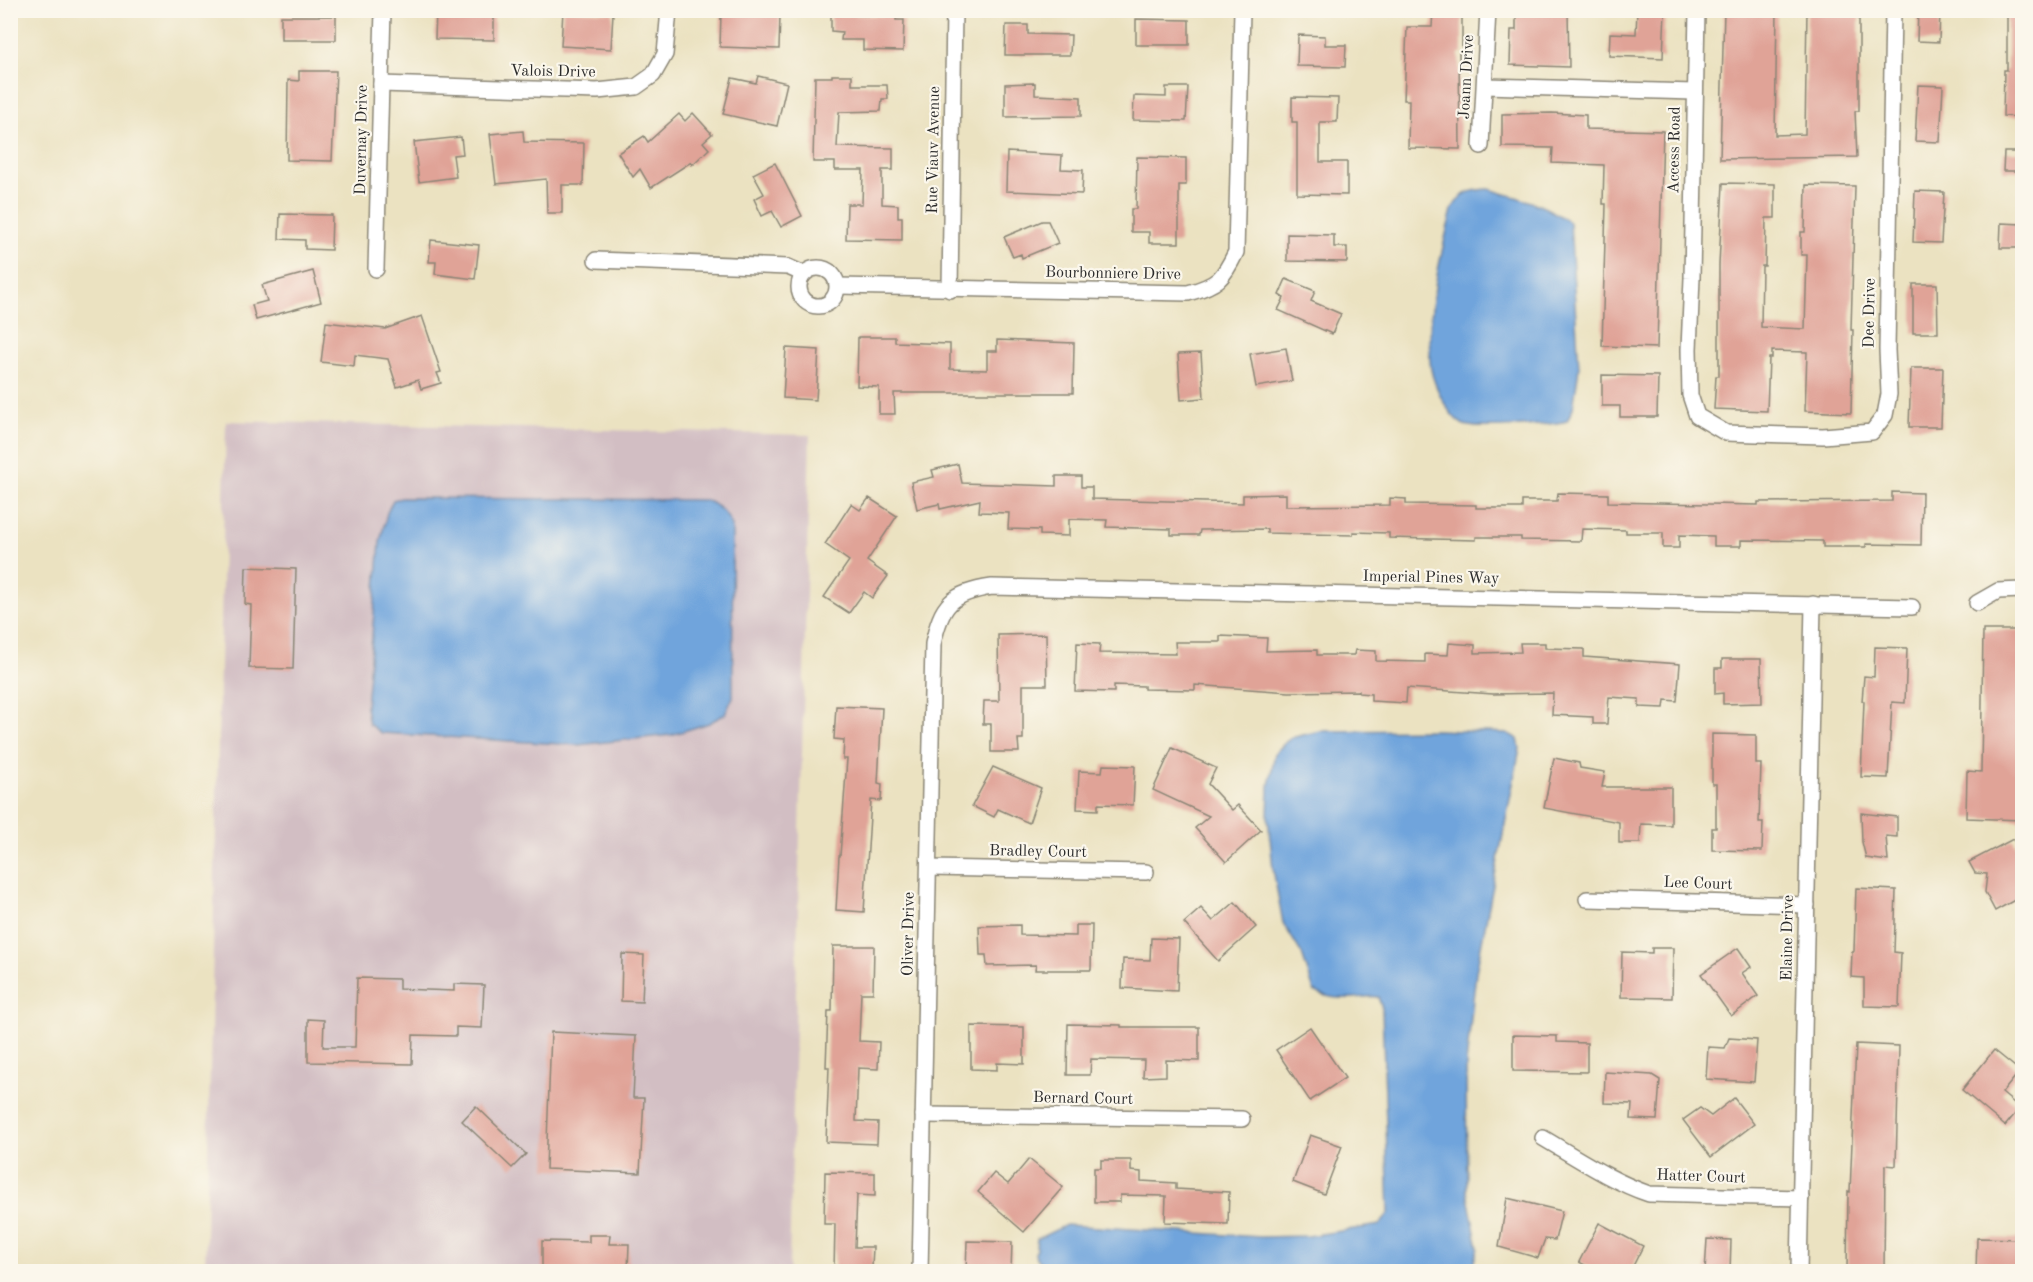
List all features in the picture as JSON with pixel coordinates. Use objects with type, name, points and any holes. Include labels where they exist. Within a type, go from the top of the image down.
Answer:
[{"type":"street","name":"Duvernay Drive","points":[[376,269],[383,10]]},
{"type":"street","name":"Valois Drive","points":[[381,84],[597,91],[636,87],[653,75],[665,54],[669,10]]},
{"type":"street","name":"Rue Viauv Avenue","points":[[950,290],[954,10]]},
{"type":"street","name":"Bourbonniere Drive","points":[[838,286],[1188,293],[1211,287],[1226,272],[1236,252],[1242,10]]},
{"type":"street","name":"Joann Drive","points":[[1481,146],[1488,10]]},
{"type":"street","points":[[1694,92],[1696,10]]},
{"type":"street","name":"Dee Drive","points":[[1697,416],[1726,433],[1823,436],[1872,432],[1885,415],[1889,394],[1887,350],[1893,10]]},
{"type":"street","name":"Access Road","points":[[1485,86],[1694,92],[1689,349],[1690,395],[1697,416]]},
{"type":"street","points":[[596,260],[788,267],[804,274]]},
{"type":"street","points":[[822,267],[833,274],[838,286],[835,298],[825,305],[813,305],[803,298],[800,293],[800,280],[804,274],[822,267]]},
{"type":"street","name":"Imperial Pines Way","points":[[951,601],[971,590],[993,587],[1912,607]]},
{"type":"street","points":[[1977,603],[1998,591],[2022,590]]},
{"type":"street","name":"Oliver Drive","points":[[920,1272],[933,644],[938,622],[951,601]]},
{"type":"street","name":"Elaine Drive","points":[[1799,1272],[1813,604]]},
{"type":"street","name":"Bradley Court","points":[[929,868],[1146,872]]},
{"type":"street","name":"Lee Court","points":[[1587,899],[1807,905]]},
{"type":"street","name":"Bernard Court","points":[[923,1115],[1242,1119]]},
{"type":"street","name":"Hatter Court","points":[[1543,1138],[1609,1177],[1649,1194],[1801,1198]]},
{"type":"shaded area","points":[[226,421],[810,435],[789,1271],[205,1272]]},
{"type":"water","points":[[1489,189],[1541,206],[1570,223],[1579,368],[1573,408],[1567,421],[1530,426],[1497,427],[1462,424],[1445,404],[1433,376],[1430,360],[1432,304],[1452,210],[1458,199],[1466,193]]},
{"type":"water","points":[[402,498],[705,500],[718,507],[725,513],[732,526],[733,697],[725,714],[709,723],[671,735],[578,745],[381,733],[369,724],[366,707],[380,542],[387,513],[393,500]]},
{"type":"water","points":[[1438,730],[1507,733],[1518,739],[1520,748],[1476,972],[1466,1064],[1467,1191],[1478,1248],[1471,1271],[1047,1271],[1035,1255],[1037,1239],[1066,1225],[1261,1237],[1308,1236],[1380,1225],[1389,1213],[1382,1008],[1378,997],[1338,998],[1314,991],[1302,954],[1283,923],[1273,869],[1268,817],[1269,786],[1275,753],[1290,738],[1320,731]]},
{"type":"building","points":[[436,10],[494,10],[494,40],[435,39]]},
{"type":"building","points":[[563,10],[613,13],[611,49],[561,46]]},
{"type":"building","points":[[1433,10],[1462,10],[1462,53],[1459,53],[1460,149],[1408,148],[1409,100],[1404,100],[1407,27],[1432,27]]},
{"type":"building","points":[[1516,10],[1568,10],[1569,67],[1510,65],[1511,30],[1516,30]]},
{"type":"building","points":[[1637,10],[1665,10],[1663,58],[1609,56],[1610,33],[1636,34]]},
{"type":"building","points":[[1724,10],[1777,10],[1775,135],[1805,134],[1807,10],[1859,10],[1859,111],[1855,111],[1857,157],[1720,159]]},
{"type":"building","points":[[1918,10],[1940,10],[1939,42],[1917,41]]},
{"type":"building","points":[[2007,10],[2022,10],[2022,117],[2003,116],[2004,70],[2007,70]]},
{"type":"building","points":[[721,13],[780,15],[779,49],[720,47]]},
{"type":"building","points":[[831,15],[896,16],[896,20],[904,20],[903,51],[863,50],[863,40],[841,40],[842,32],[831,31]]},
{"type":"building","points":[[281,16],[336,16],[336,40],[281,40]]},
{"type":"building","points":[[1136,19],[1189,20],[1189,45],[1136,45]]},
{"type":"building","points":[[1006,25],[1028,25],[1028,34],[1071,35],[1070,55],[1005,55]]},
{"type":"building","points":[[1298,35],[1325,36],[1325,45],[1346,45],[1345,67],[1297,66]]},
{"type":"building","points":[[299,71],[336,71],[332,161],[287,160],[288,80],[299,81]]},
{"type":"building","points":[[832,75],[852,75],[852,85],[887,85],[888,99],[882,99],[881,111],[839,112],[837,147],[893,148],[893,170],[882,170],[882,204],[898,205],[898,217],[902,217],[902,240],[846,239],[847,204],[862,204],[863,170],[835,170],[835,162],[813,162],[815,77],[832,77]]},
{"type":"building","points":[[758,76],[787,83],[777,126],[723,114],[732,78],[756,83]]},
{"type":"building","points":[[1035,83],[1035,95],[1081,97],[1081,116],[1005,117],[1005,84]]},
{"type":"building","points":[[1918,85],[1943,86],[1940,142],[1915,141]]},
{"type":"building","points":[[1166,87],[1188,87],[1186,121],[1133,120],[1134,96],[1166,97]]},
{"type":"building","points":[[1292,97],[1338,98],[1337,122],[1320,122],[1320,162],[1347,162],[1347,195],[1297,194],[1297,122],[1292,122]]},
{"type":"building","points":[[693,113],[712,134],[703,142],[709,149],[692,165],[691,162],[651,188],[640,169],[633,177],[618,153],[644,136],[648,142],[679,114],[685,121]]},
{"type":"building","points":[[1502,114],[1586,115],[1586,129],[1663,131],[1657,348],[1602,346],[1606,204],[1603,204],[1604,165],[1552,163],[1553,148],[1502,147]]},
{"type":"building","points":[[523,131],[524,142],[584,143],[583,185],[562,185],[562,213],[547,213],[546,179],[496,184],[490,134]]},
{"type":"building","points":[[461,137],[463,154],[453,155],[456,177],[419,182],[414,142]]},
{"type":"building","points":[[1007,152],[1062,155],[1061,169],[1083,170],[1082,194],[1006,191]]},
{"type":"building","points":[[2004,152],[2022,152],[2022,171],[2003,171]]},
{"type":"building","points":[[1137,157],[1186,158],[1186,185],[1179,185],[1179,243],[1149,243],[1149,232],[1131,232],[1131,209],[1136,209]]},
{"type":"building","points":[[775,163],[802,216],[781,227],[772,211],[762,216],[754,199],[764,194],[753,174]]},
{"type":"building","points":[[1723,183],[1775,184],[1775,218],[1766,218],[1761,327],[1805,329],[1807,255],[1801,255],[1801,232],[1805,232],[1806,185],[1855,186],[1851,413],[1805,411],[1807,352],[1772,351],[1772,358],[1769,358],[1767,411],[1714,409],[1716,376],[1719,376],[1719,265]]},
{"type":"building","points":[[1915,191],[1944,192],[1941,243],[1913,242]]},
{"type":"building","points":[[280,214],[332,215],[331,250],[305,249],[305,240],[279,239]]},
{"type":"building","points":[[1042,221],[1048,221],[1058,243],[1022,258],[1021,254],[1013,257],[1004,237]]},
{"type":"building","points":[[2001,223],[2022,224],[2022,248],[2000,248]]},
{"type":"building","points":[[1287,234],[1334,235],[1334,247],[1347,247],[1347,262],[1287,261]]},
{"type":"building","points":[[431,240],[479,245],[475,279],[435,274],[436,262],[429,262]]},
{"type":"building","points":[[313,271],[321,302],[256,320],[252,305],[267,301],[262,285]]},
{"type":"building","points":[[1286,279],[1315,291],[1311,301],[1341,314],[1332,334],[1278,310],[1284,298],[1279,295]]},
{"type":"building","points":[[1913,284],[1937,284],[1938,333],[1913,333]]},
{"type":"building","points":[[422,316],[441,372],[437,373],[441,383],[421,389],[418,380],[397,387],[388,359],[355,355],[354,366],[321,362],[326,322],[385,329]]},
{"type":"building","points":[[858,337],[895,337],[895,342],[950,344],[950,369],[987,370],[987,351],[997,351],[997,340],[1074,343],[1073,393],[894,393],[895,414],[879,414],[879,387],[857,386]]},
{"type":"building","points":[[786,348],[819,350],[816,400],[783,398]]},
{"type":"building","points":[[1286,348],[1292,381],[1256,387],[1250,354]]},
{"type":"building","points":[[1201,353],[1204,398],[1181,400],[1178,354]]},
{"type":"building","points":[[1911,368],[1943,368],[1941,427],[1909,427]]},
{"type":"building","points":[[1602,375],[1658,376],[1657,417],[1620,417],[1620,406],[1602,406]]},
{"type":"building","points":[[958,464],[962,483],[1056,486],[1056,476],[1081,476],[1081,487],[1092,487],[1092,499],[1243,503],[1243,495],[1286,494],[1286,506],[1390,505],[1390,498],[1406,499],[1406,504],[1522,508],[1522,501],[1557,501],[1558,493],[1608,494],[1608,502],[1758,505],[1758,502],[1892,501],[1892,492],[1922,493],[1921,545],[1866,544],[1866,547],[1823,547],[1823,541],[1741,540],[1741,546],[1714,546],[1714,536],[1679,535],[1679,548],[1663,548],[1663,533],[1626,533],[1626,530],[1582,529],[1581,541],[1521,540],[1521,537],[1476,537],[1476,540],[1389,538],[1389,533],[1353,532],[1353,535],[1267,533],[1267,529],[1200,530],[1199,535],[1171,535],[1171,529],[1106,527],[1107,520],[1069,519],[1069,536],[1040,535],[1040,530],[1008,529],[1009,513],[979,512],[980,500],[940,509],[939,504],[917,509],[911,482],[934,477],[932,470]]},
{"type":"building","points":[[869,498],[897,516],[867,561],[888,576],[872,598],[864,592],[849,613],[824,597],[849,561],[825,544],[851,504],[860,510]]},
{"type":"building","points":[[246,567],[296,569],[293,669],[249,668],[251,605],[245,604]]},
{"type":"building","points":[[1983,630],[2022,630],[2022,820],[1966,818],[1967,771],[1981,772]]},
{"type":"building","points":[[1046,634],[1047,685],[1023,685],[1023,739],[1018,739],[1019,752],[991,752],[991,724],[983,724],[984,701],[999,701],[998,635]]},
{"type":"building","points":[[1220,636],[1267,638],[1266,651],[1317,650],[1317,655],[1354,655],[1355,650],[1376,651],[1376,661],[1425,662],[1425,654],[1448,655],[1449,643],[1475,645],[1475,653],[1521,652],[1520,643],[1545,643],[1545,648],[1584,649],[1584,657],[1680,664],[1677,701],[1665,700],[1664,708],[1639,707],[1639,699],[1609,697],[1607,724],[1593,724],[1593,717],[1552,715],[1553,693],[1493,694],[1407,688],[1406,703],[1371,701],[1371,694],[1359,693],[1359,691],[1289,692],[1195,685],[1195,690],[1144,689],[1144,686],[1114,685],[1114,692],[1075,691],[1077,643],[1100,644],[1099,653],[1176,654],[1175,642],[1220,642]]},
{"type":"building","points":[[1875,647],[1907,648],[1905,703],[1892,702],[1888,778],[1861,777],[1864,676],[1874,677]]},
{"type":"building","points":[[1722,659],[1761,659],[1762,703],[1723,704],[1723,693],[1715,694],[1715,668],[1722,668]]},
{"type":"building","points":[[836,706],[882,708],[878,783],[882,784],[881,801],[871,800],[864,912],[836,910],[847,759],[843,759],[844,740],[834,739]]},
{"type":"building","points":[[1712,734],[1756,735],[1756,764],[1761,764],[1759,822],[1763,822],[1762,851],[1712,850],[1712,828],[1716,828],[1716,784],[1712,784]]},
{"type":"building","points":[[1172,748],[1216,768],[1208,784],[1232,810],[1238,805],[1261,830],[1226,862],[1195,828],[1209,816],[1153,790]]},
{"type":"building","points":[[1554,758],[1579,763],[1580,768],[1605,772],[1602,787],[1671,787],[1671,825],[1641,824],[1640,843],[1619,843],[1619,822],[1544,808]]},
{"type":"building","points":[[1103,765],[1135,766],[1133,805],[1098,804],[1098,810],[1077,809],[1079,771],[1102,772]]},
{"type":"building","points":[[993,767],[1041,788],[1029,823],[998,809],[994,817],[972,806]]},
{"type":"building","points":[[1861,813],[1897,817],[1897,837],[1886,836],[1888,861],[1866,858],[1862,842]]},
{"type":"building","points":[[2013,839],[2022,857],[2022,896],[1995,911],[1985,892],[1987,874],[1975,873],[1969,862]]},
{"type":"building","points":[[1856,888],[1896,890],[1894,952],[1901,953],[1899,1007],[1864,1006],[1864,978],[1851,977]]},
{"type":"building","points":[[1235,902],[1256,927],[1218,961],[1184,923],[1201,908],[1213,921]]},
{"type":"building","points":[[1020,925],[1020,935],[1076,936],[1076,925],[1092,925],[1091,970],[1035,970],[1036,965],[987,966],[986,955],[980,955],[979,926]]},
{"type":"building","points":[[1151,938],[1179,939],[1177,991],[1122,988],[1123,959],[1150,960]]},
{"type":"building","points":[[833,946],[874,946],[873,993],[861,993],[859,1041],[879,1042],[878,1069],[858,1068],[856,1121],[878,1122],[877,1144],[826,1142],[829,1067],[826,1067],[828,1011],[832,1011]]},
{"type":"building","points":[[1652,948],[1673,948],[1672,998],[1621,997],[1622,952],[1652,953]]},
{"type":"building","points":[[1738,948],[1751,967],[1742,973],[1758,996],[1731,1016],[1701,974]]},
{"type":"building","points":[[622,954],[644,955],[642,1002],[621,1001]]},
{"type":"building","points":[[357,978],[399,979],[399,989],[454,991],[454,984],[484,985],[482,1028],[456,1027],[456,1036],[413,1035],[412,1064],[308,1062],[308,1019],[324,1020],[323,1047],[355,1047]]},
{"type":"building","points":[[1068,1024],[1199,1027],[1199,1061],[1166,1060],[1166,1076],[1143,1077],[1144,1060],[1091,1059],[1090,1075],[1067,1075]]},
{"type":"building","points":[[971,1026],[1024,1027],[1024,1064],[997,1063],[997,1070],[971,1069]]},
{"type":"building","points":[[1310,1027],[1345,1078],[1310,1101],[1276,1050]]},
{"type":"building","points":[[551,1032],[636,1036],[633,1098],[644,1098],[640,1173],[546,1169]]},
{"type":"building","points":[[1513,1035],[1557,1036],[1557,1042],[1587,1043],[1587,1072],[1513,1071]]},
{"type":"building","points":[[1729,1038],[1757,1040],[1754,1082],[1706,1079],[1708,1047],[1725,1048]]},
{"type":"building","points":[[1856,1044],[1899,1046],[1896,1166],[1885,1165],[1884,1272],[1847,1272],[1848,1191],[1850,1192]]},
{"type":"building","points":[[1994,1050],[2020,1071],[2002,1093],[2020,1108],[2005,1126],[1962,1090]]},
{"type":"building","points":[[1605,1072],[1652,1075],[1660,1080],[1657,1120],[1631,1119],[1632,1104],[1604,1103]]},
{"type":"building","points":[[1734,1098],[1754,1124],[1711,1157],[1683,1120],[1700,1108],[1711,1116]]},
{"type":"building","points":[[476,1106],[526,1154],[512,1168],[462,1121]]},
{"type":"building","points":[[1310,1135],[1342,1146],[1324,1194],[1293,1182]]},
{"type":"building","points":[[1029,1159],[1063,1187],[1024,1232],[978,1192],[994,1173],[1008,1184]]},
{"type":"building","points":[[1101,1160],[1131,1160],[1131,1171],[1141,1172],[1141,1181],[1176,1183],[1176,1189],[1229,1192],[1228,1224],[1165,1222],[1166,1196],[1120,1195],[1120,1202],[1094,1202],[1094,1168],[1101,1168]]},
{"type":"building","points":[[825,1172],[875,1173],[875,1196],[857,1195],[855,1247],[873,1247],[872,1268],[864,1268],[864,1272],[834,1272],[835,1224],[824,1224]]},
{"type":"building","points":[[1507,1198],[1562,1211],[1555,1240],[1545,1239],[1538,1258],[1499,1247]]},
{"type":"building","points":[[1599,1223],[1643,1246],[1630,1272],[1598,1272],[1579,1262]]},
{"type":"building","points":[[589,1235],[610,1235],[609,1244],[629,1244],[628,1270],[592,1269],[592,1272],[542,1272],[542,1241],[589,1242]]},
{"type":"building","points":[[1977,1238],[2022,1239],[2022,1272],[1976,1272]]},
{"type":"building","points":[[1707,1239],[1731,1240],[1730,1272],[1705,1272]]},
{"type":"building","points":[[967,1241],[1012,1242],[1011,1272],[966,1272]]}]
